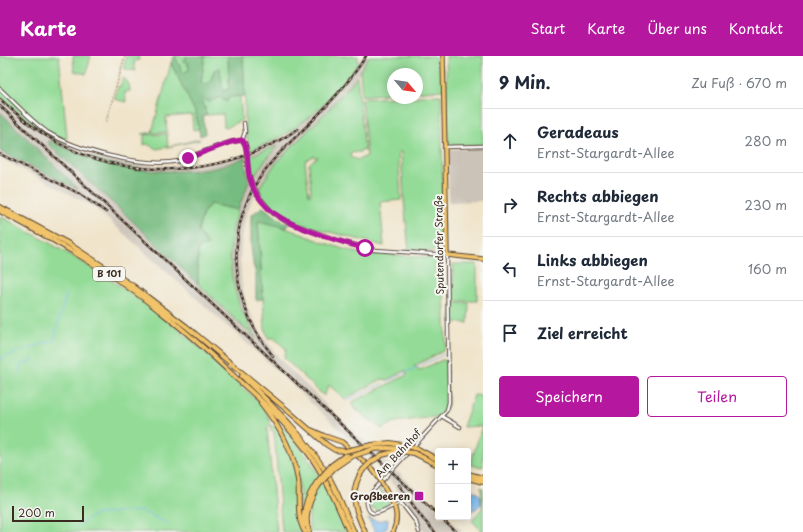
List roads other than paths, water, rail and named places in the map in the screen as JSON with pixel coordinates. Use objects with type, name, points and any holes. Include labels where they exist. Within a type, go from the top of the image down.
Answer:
[{"type":"highway","name":"B 101","points":[[0,207],[69,244],[117,275],[163,307],[223,358],[255,388],[301,437],[320,463],[354,532]]},
{"type":"highway","name":"B 101","points":[[0,211],[67,248],[130,289],[184,330],[293,433],[311,457],[327,483],[348,532]]},
{"type":"highway","points":[[223,358],[328,446],[347,454],[390,443],[418,449],[435,458]]},
{"type":"highway","points":[[250,391],[279,427],[292,454],[298,479],[301,523],[306,532]]},
{"type":"highway","points":[[308,428],[322,435]]},
{"type":"highway","points":[[306,532],[304,518],[305,506],[309,495],[333,466],[347,454],[356,449],[373,447],[401,450],[414,453],[435,464]]},
{"type":"highway","points":[[365,532],[356,510],[354,498],[356,485],[363,470],[371,462],[382,455],[401,450]]},
{"type":"highway","points":[[471,475],[483,478]]},
{"type":"highway","points":[[471,479],[483,482]]},
{"type":"main road","name":"Sputendorfer Straße","points":[[444,56],[448,255]]},
{"type":"main road","points":[[448,255],[483,259]]},
{"type":"main road","points":[[322,435],[342,442],[379,478],[394,505],[397,516],[393,532]]},
{"type":"street","points":[[0,89],[48,132],[83,148],[111,156],[144,161],[177,161],[231,142],[242,140]]},
{"type":"street","points":[[244,123],[242,140],[245,143],[250,178],[258,197],[273,213],[287,222],[352,245],[381,250],[448,255]]},
{"type":"street","points":[[445,147],[483,146]]},
{"type":"street","name":"Sputendorfer Straße","points":[[432,428],[443,417],[449,406],[448,255]]},
{"type":"street","points":[[443,417],[460,427]]},
{"type":"street","name":"Am Bahnhof","points":[[394,505],[383,512],[378,513],[370,510],[367,500],[372,492],[432,428]]},
{"type":"street","points":[[394,505],[400,503],[405,506],[418,526],[419,532]]},
{"type":"water","points":[[471,489],[480,495],[481,504],[476,509],[471,511]]},
{"type":"water","points":[[368,518],[378,521],[388,519],[387,527],[383,532],[375,532]]},
{"type":"waterway","points":[[22,351],[54,340],[66,294]]},
{"type":"waterway","points":[[0,359],[18,352]]},
{"type":"waterway","points":[[388,381],[445,354]]},
{"type":"waterway","points":[[19,375],[21,364],[30,362],[33,358]]},
{"type":"waterway","points":[[346,401],[383,383]]},
{"type":"waterway","points":[[75,527],[96,514],[141,511],[169,524]]},
{"type":"tunnel","points":[[106,122],[125,56]]},
{"type":"railway","points":[[273,356],[258,334],[246,311],[239,286],[236,261],[238,236],[244,211],[254,187],[269,165],[334,98],[348,82],[366,56]]},
{"type":"railway","points":[[0,99],[28,123],[58,143],[87,156],[117,164],[148,169],[180,169],[211,165],[242,157],[271,145],[298,129]]},
{"type":"railway","points":[[0,106],[435,512]]},
{"type":"railway","points":[[0,154],[78,193],[106,212]]},
{"type":"railway","points":[[399,485],[423,519],[435,532]]},
{"type":"railway","points":[[443,520],[456,532]]},
{"type":"place","name":"Großbeeren","points":[[419,496]]}]
